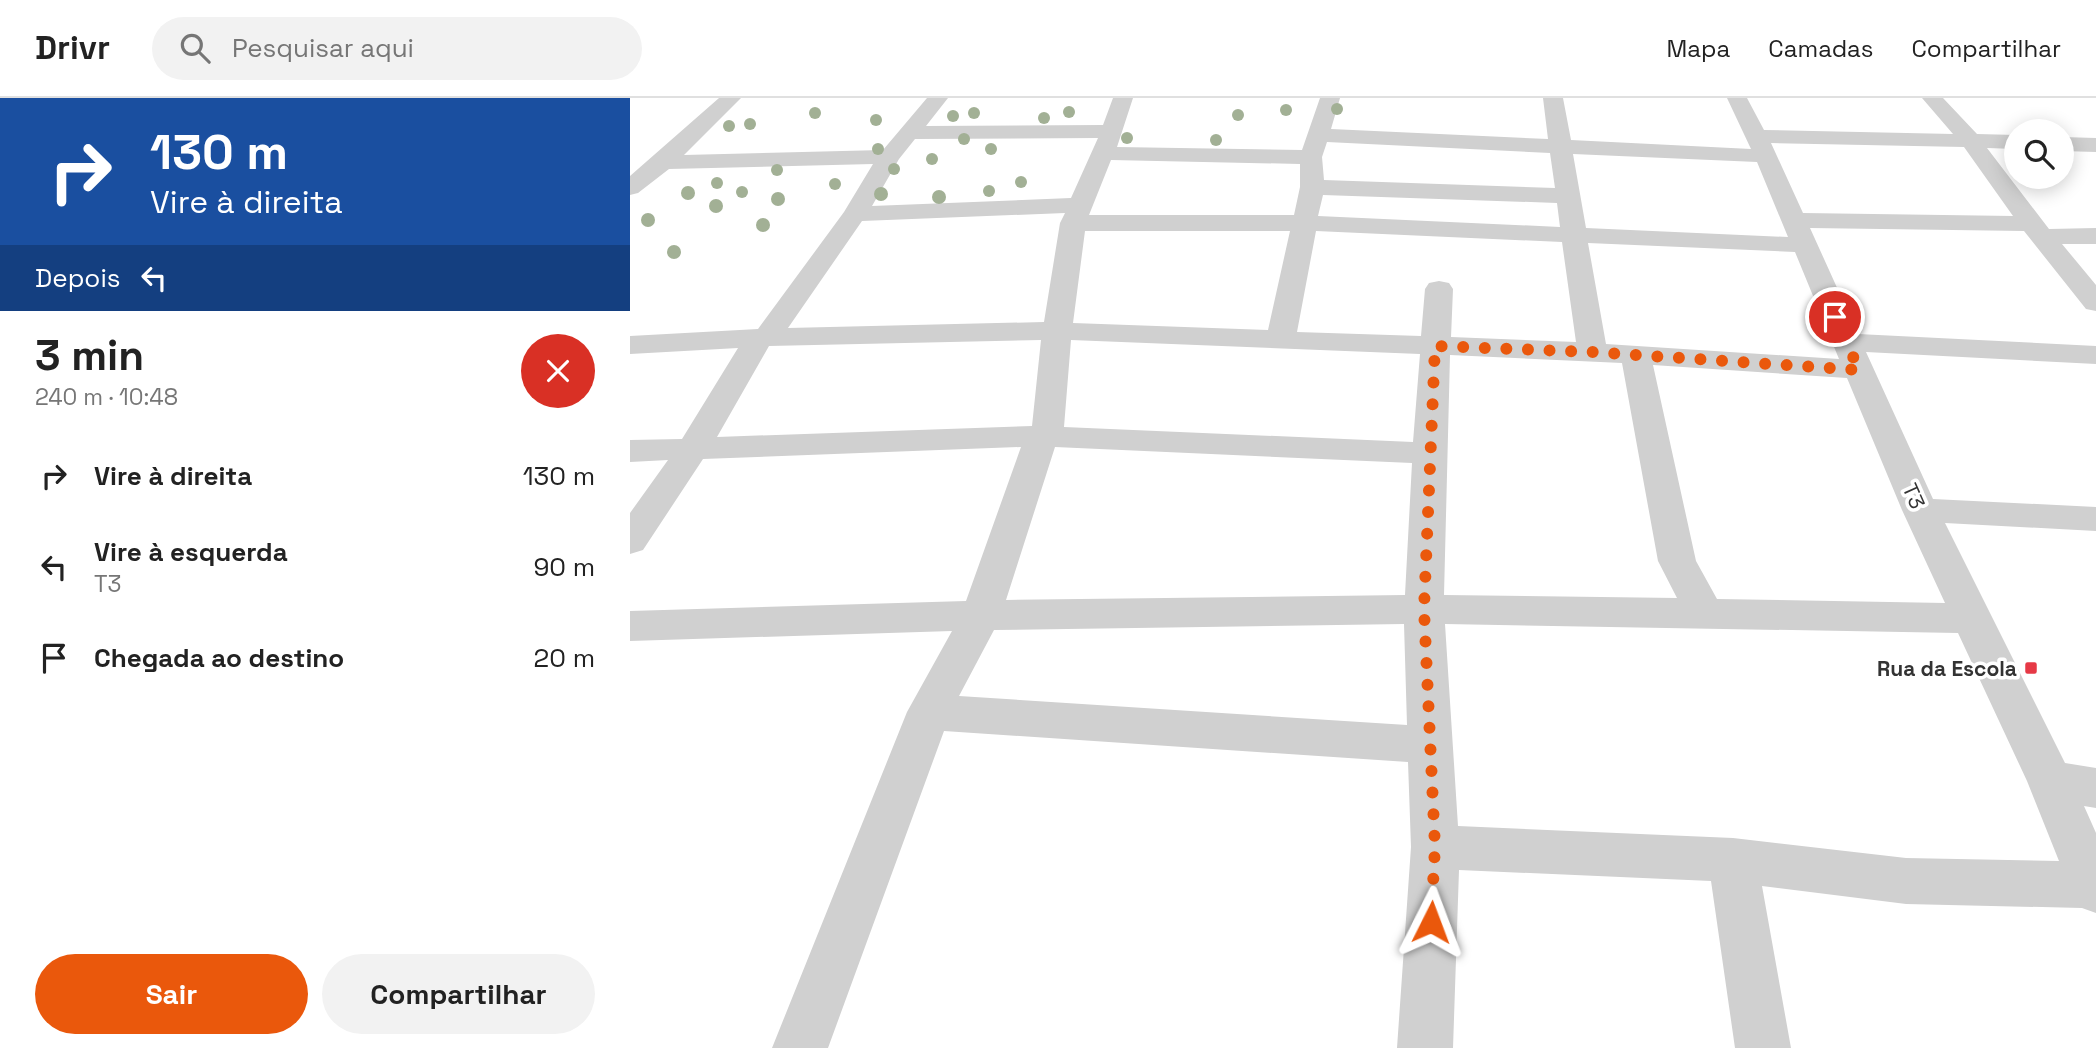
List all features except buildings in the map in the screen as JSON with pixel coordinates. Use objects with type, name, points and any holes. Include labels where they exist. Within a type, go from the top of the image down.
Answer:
[{"type":"street","points":[[630,188],[668,157],[730,98]]},
{"type":"street","points":[[630,541],[693,449],[763,338],[855,214],[889,158],[937,98]]},
{"type":"street","points":[[1281,338],[1312,187],[1316,146],[1330,98]]},
{"type":"street","points":[[1553,98],[1592,352]]},
{"type":"street","name":"T3","points":[[1737,98],[1761,146],[1920,510],[2050,781],[2095,888]]},
{"type":"street","points":[[1932,98],[1970,140],[2036,231],[2096,303]]},
{"type":"street","points":[[909,132],[1112,127],[1316,146],[1560,148],[2004,141]]},
{"type":"street","points":[[800,1048],[929,712],[981,615],[1042,436],[1050,423],[1057,331],[1077,214],[1112,127]]},
{"type":"street","points":[[2074,144],[2096,145]]},
{"type":"street","points":[[640,154],[668,157],[889,158]]},
{"type":"street","points":[[1312,187],[1569,196]]},
{"type":"street","points":[[855,214],[1077,214],[1575,236],[2036,231],[2096,236]]},
{"type":"street","points":[[1425,1048],[1435,847],[1424,609],[1429,453],[1439,289]]},
{"type":"street","points":[[630,345],[763,338],[1057,331],[1592,352],[1859,370]]},
{"type":"street","points":[[1845,342],[2096,355]]},
{"type":"street","points":[[1636,355],[1677,561],[1705,614]]},
{"type":"street","points":[[630,451],[1042,436],[1429,453]]},
{"type":"street","points":[[1920,510],[2096,519]]},
{"type":"street","points":[[630,626],[981,615],[1424,609],[1970,618]]},
{"type":"street","points":[[929,712],[1430,745]]},
{"type":"street","points":[[2050,781],[2096,788]]},
{"type":"street","points":[[1435,847],[1733,860],[1906,881],[2095,888]]},
{"type":"street","points":[[1733,860],[1763,1048]]},
{"type":"place","name":"Rua da Escola","points":[[2031,668]]},
{"type":"route","points":[[1431,922],[1435,847],[1424,609],[1435,346],[1592,352],[1859,370],[1835,317]]}]
